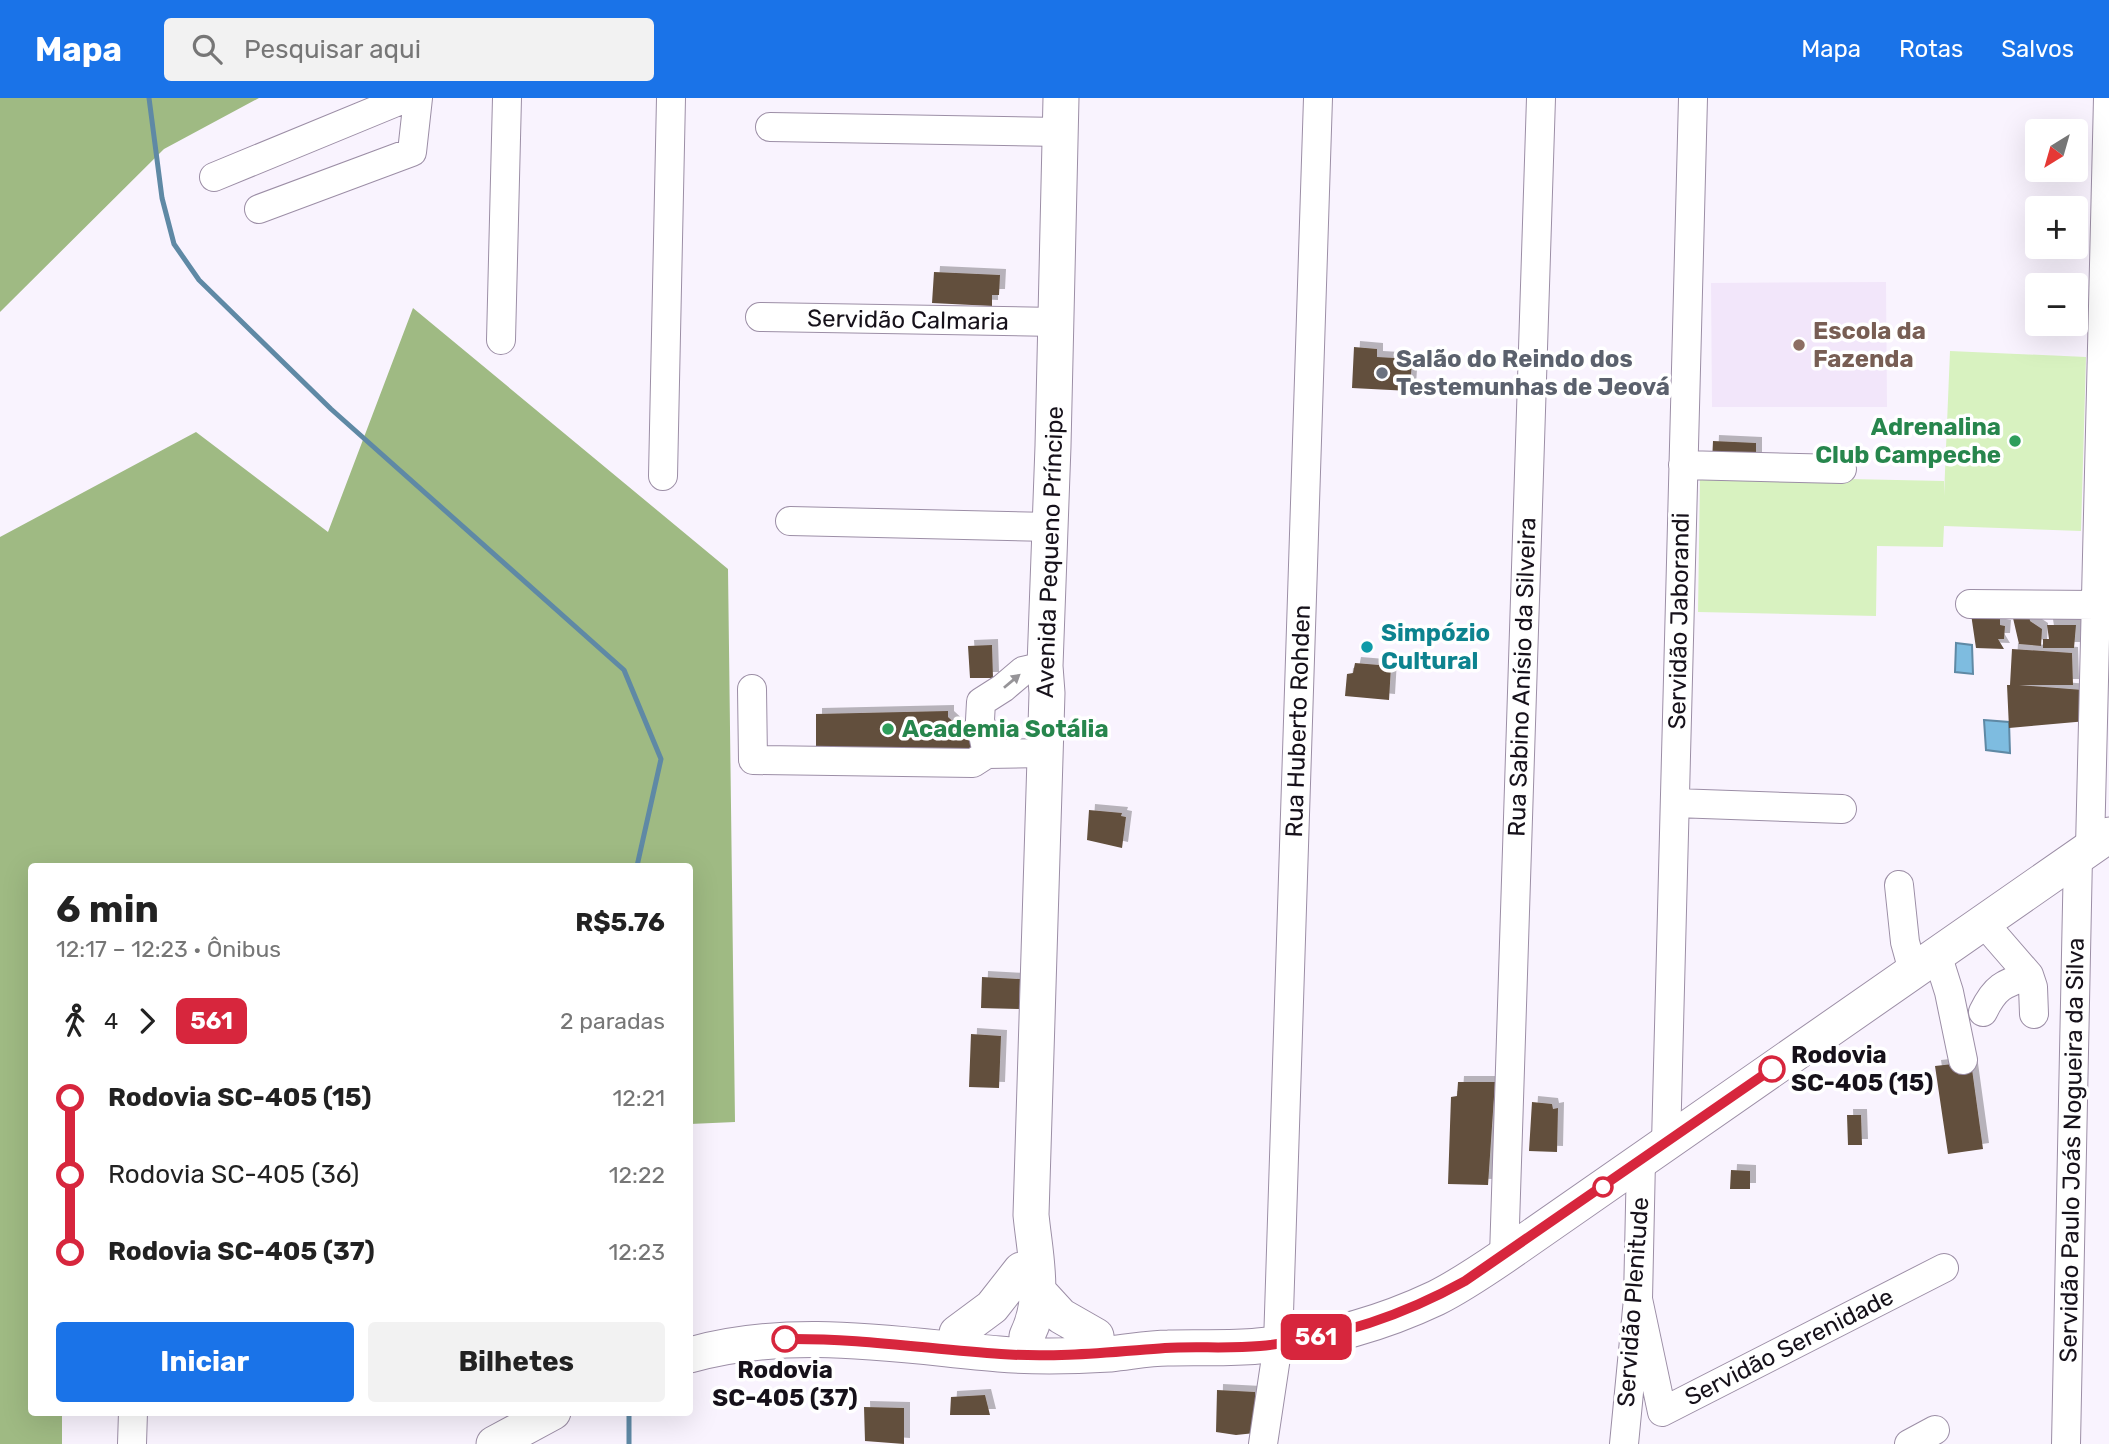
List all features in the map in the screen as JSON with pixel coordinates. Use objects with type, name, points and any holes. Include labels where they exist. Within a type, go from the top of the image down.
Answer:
[{"type":"main road","name":"Avenida Pequeno Príncipe","points":[[1027,1345],[1021,1319],[1030,1281],[1061,115]]},
{"type":"main road","points":[[869,1341],[957,1333],[1027,1345],[1108,1354],[1167,1348],[1234,1348],[1278,1344],[1349,1330],[1394,1315],[1436,1298],[1504,1256],[2092,846]]},
{"type":"main road","points":[[957,1333],[1030,1281],[1061,1316],[1096,1336]]},
{"type":"main road","points":[[693,1354],[741,1343],[774,1339],[1027,1345],[1096,1336],[1167,1348]]},
{"type":"main road","points":[[494,1444],[546,1416]]},
{"type":"street","points":[[214,177],[406,98]]},
{"type":"street","points":[[259,209],[412,152],[418,98]]},
{"type":"street","points":[[501,340],[507,98]]},
{"type":"street","points":[[663,476],[671,98]]},
{"type":"street","name":"Rua Huberto Rohden","points":[[1263,1444],[1278,1344],[1318,98]]},
{"type":"street","name":"Rua Sabino Anísio da Silveira","points":[[1504,1256],[1541,98]]},
{"type":"street","name":"Servidão Jaborandi","points":[[1654,1152],[1675,803],[1693,98]]},
{"type":"street","name":"Servidão Paulo Joás Nogueira da Silva","points":[[2066,1444],[2092,846],[2108,98]]},
{"type":"street","points":[[770,127],[1061,115]]},
{"type":"street","name":"Servidão Calmaria","points":[[760,317],[1056,322]]},
{"type":"street","points":[[1683,465],[1842,469]]},
{"type":"street","points":[[790,521],[1051,527]]},
{"type":"street","points":[[1970,604],[2096,605]]},
{"type":"street","points":[[987,754],[980,720],[981,702],[1023,671],[1045,666]]},
{"type":"street","points":[[752,689],[753,760],[973,763],[987,754],[1045,753]]},
{"type":"street","points":[[1675,803],[1842,808]]},
{"type":"street","points":[[1899,885],[1905,942],[1949,992],[1963,1060]]},
{"type":"street","points":[[1983,922],[2029,975],[2033,987],[2034,1014]]},
{"type":"street","points":[[1983,1012],[1992,994],[2000,986],[2029,975]]},
{"type":"street","name":"Servidão Plenitude","points":[[1624,1444],[1654,1152]]},
{"type":"street","name":"Servidão Serenidade","points":[[1638,1299],[1662,1412],[1944,1268]]},
{"type":"street","points":[[132,1444],[133,1416]]},
{"type":"street","points":[[1909,1444],[1935,1430]]},
{"type":"shaded area","name":"Escola da Fazenda","points":[[1886,282],[1887,407],[1712,407],[1711,283]]},
{"type":"green space","points":[[0,98],[259,98],[164,149],[0,312]]},
{"type":"green space","points":[[413,308],[728,569],[735,1122],[693,1124],[693,863],[28,863],[28,1416],[62,1416],[62,1444],[0,1444],[0,537],[196,432],[328,532]]},
{"type":"green space","points":[[1950,351],[2086,357],[2081,531],[1944,526],[1943,547],[1877,546],[1876,616],[1698,612],[1700,476],[1944,481],[1944,496]]},
{"type":"water","points":[[1956,643],[1972,645],[1973,674],[1955,672]]},
{"type":"water","points":[[1984,720],[2009,722],[2010,753],[1986,750]]},
{"type":"building","points":[[934,272],[1000,275],[999,295],[992,295],[992,306],[932,303]]},
{"type":"building","name":"Salão do Reindo dos Testemunhas de Jeová","points":[[1354,347],[1377,349],[1377,357],[1412,359],[1410,391],[1352,388]]},
{"type":"building","points":[[1713,441],[1756,443],[1756,463],[1712,462]]},
{"type":"building","points":[[1971,614],[2000,617],[2000,625],[2005,626],[2004,639],[1998,639],[2004,649],[1976,648]]},
{"type":"building","points":[[2029,614],[2030,621],[2042,629],[2041,646],[2019,644],[2013,618]]},
{"type":"building","points":[[2047,625],[2076,625],[2074,648],[2043,648],[2043,639],[2049,639]]},
{"type":"building","points":[[992,645],[993,678],[970,678],[968,646]]},
{"type":"building","points":[[2012,649],[2072,653],[2073,685],[2019,685],[2083,690],[2087,721],[2009,728],[2007,685],[2010,685]]},
{"type":"building","points":[[1355,663],[1391,666],[1389,700],[1345,696],[1347,674],[1353,673]]},
{"type":"building","name":"Academia Sotália","points":[[948,711],[948,717],[974,741],[973,759],[816,755],[816,714]]},
{"type":"building","points":[[1089,810],[1122,813],[1121,816],[1126,817],[1122,848],[1087,840]]},
{"type":"building","points":[[982,977],[1020,979],[1019,1009],[981,1008]]},
{"type":"building","points":[[971,1034],[1001,1036],[999,1088],[969,1087]]},
{"type":"building","points":[[1971,1062],[1983,1149],[1948,1154],[1935,1066]]},
{"type":"building","points":[[1458,1082],[1495,1082],[1488,1185],[1448,1184],[1451,1097],[1457,1096]]},
{"type":"building","points":[[1532,1102],[1552,1104],[1553,1109],[1558,1108],[1557,1152],[1529,1151]]},
{"type":"building","points":[[1847,1115],[1861,1115],[1862,1145],[1848,1145]]},
{"type":"building","points":[[1731,1170],[1750,1171],[1750,1189],[1730,1189]]},
{"type":"building","points":[[1217,1390],[1255,1392],[1255,1433],[1236,1435],[1216,1432]]},
{"type":"building","points":[[985,1395],[990,1415],[950,1415],[951,1397]]},
{"type":"building","points":[[864,1407],[904,1408],[904,1444],[865,1441]]},
{"type":"waterway","points":[[149,98],[162,198],[174,244],[199,280],[331,409],[624,670],[661,759],[638,863]]},
{"type":"waterway","points":[[629,1416],[629,1444]]},
{"type":"bus line","name":"561","points":[[785,1339],[869,1341],[1003,1354],[1108,1354],[1167,1348],[1259,1346],[1349,1330],[1436,1298],[1465,1281],[1772,1069]]},
{"type":"place","name":"Escola da Fazenda","points":[[1799,345]]},
{"type":"place","name":"Salão do Reindo dos Testemunhas de Jeová","points":[[1382,373]]},
{"type":"place","name":"Adrenalina Club Campeche","points":[[2015,441]]},
{"type":"place","name":"Simpózio Cultural","points":[[1367,647]]},
{"type":"place","name":"Academia Sotália","points":[[888,729]]},
{"type":"place","name":"Rodovia SC-405 (15)","points":[[1772,1069]]},
{"type":"place","name":"Rodovia SC-405 (37)","points":[[785,1339]]}]
